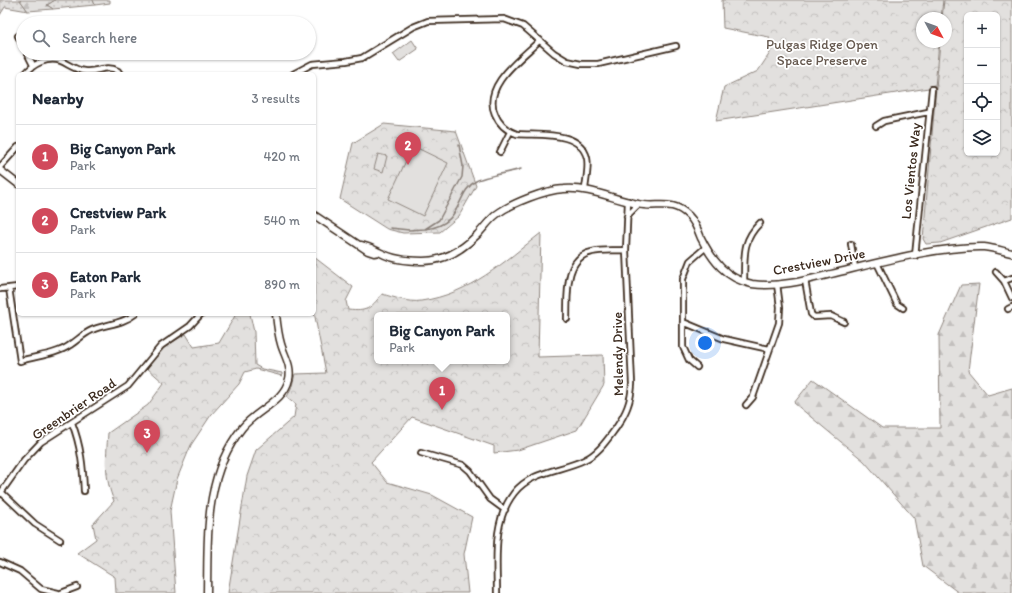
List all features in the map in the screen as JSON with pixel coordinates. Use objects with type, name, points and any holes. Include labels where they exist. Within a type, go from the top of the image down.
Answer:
[{"type":"street","points":[[296,72],[312,64],[362,58],[412,27],[428,21],[504,20],[523,26],[554,53],[567,61],[581,64],[598,64],[676,46]]},
{"type":"street","points":[[540,40],[501,78],[494,88],[492,98],[493,110],[497,119],[510,132],[517,134],[566,138],[579,144],[587,156],[588,162],[584,189]]},
{"type":"street","points":[[30,60],[33,65]]},
{"type":"street","points":[[27,72],[33,65],[47,60],[59,60],[84,71],[108,67],[119,72]]},
{"type":"street","name":"Los Vientos Way","points":[[915,256],[928,112],[932,89]]},
{"type":"street","points":[[876,126],[884,121],[928,112]]},
{"type":"street","points":[[500,152],[510,132]]},
{"type":"street","points":[[16,149],[0,169],[16,182]]},
{"type":"street","name":"Crestview Drive","points":[[316,216],[374,253],[379,252],[395,258],[423,261],[443,258],[463,248],[495,215],[506,208],[555,191],[584,189],[638,204],[662,204],[682,211],[690,217],[712,259],[723,271],[744,282],[753,284],[777,284],[805,280],[935,251],[985,247],[1012,253]]},
{"type":"street","name":"Melendy Drive","points":[[497,593],[496,545],[499,528],[505,510],[513,494],[523,483],[535,477],[584,460],[595,454],[604,445],[627,412],[631,399],[632,384],[626,250],[628,201]]},
{"type":"street","points":[[627,216],[638,204]]},
{"type":"street","points":[[744,282],[744,250],[753,230],[760,223]]},
{"type":"street","points":[[851,244],[855,268]]},
{"type":"street","points":[[697,367],[689,360],[683,348],[683,280],[686,269],[695,255],[706,247]]},
{"type":"street","points":[[567,319],[569,278],[572,268],[578,259],[592,252],[626,250]]},
{"type":"street","points":[[877,263],[897,304],[903,308]]},
{"type":"street","points":[[996,272],[1004,281],[1012,298]]},
{"type":"street","points":[[1004,281],[1012,278]]},
{"type":"street","points":[[805,280],[811,314],[814,317],[831,316],[844,322]]},
{"type":"street","points":[[746,405],[753,397],[779,323],[780,307],[777,284]]},
{"type":"street","points":[[0,289],[16,287]]},
{"type":"street","points":[[9,288],[20,362],[70,346],[83,334],[94,329],[112,325],[132,316]]},
{"type":"street","name":"Greenbrier Road","points":[[1,493],[32,451],[41,442],[128,386],[161,346],[190,326],[199,316]]},
{"type":"street","points":[[206,593],[210,506],[218,473],[231,444],[242,428],[253,415],[283,394],[288,381],[288,365],[281,345],[276,316]]},
{"type":"street","points":[[683,322],[724,339],[769,349]]},
{"type":"street","points":[[72,423],[83,460],[84,491]]},
{"type":"street","points":[[421,453],[463,465],[470,471],[490,499],[505,510]]},
{"type":"street","points":[[1,493],[35,524],[60,540]]},
{"type":"street","points":[[0,562],[20,571],[41,589],[59,593],[77,587]]},
{"type":"green space","points":[[0,0],[20,0],[28,11],[5,7],[0,15]]},
{"type":"green space","points":[[20,0],[55,0],[47,5],[53,9],[28,11]]},
{"type":"green space","points":[[55,0],[93,0],[95,5],[53,9],[47,5]]},
{"type":"green space","points":[[93,0],[110,0],[110,3],[95,5]]},
{"type":"green space","name":"Pulgas Ridge Open Space Preserve","points":[[722,0],[943,0],[942,12],[916,12],[916,48],[938,48],[935,87],[716,121],[724,87],[758,71],[770,53],[769,37],[723,28]]},
{"type":"green space","points":[[944,0],[1012,0],[1012,218],[940,243],[926,244],[923,239],[939,48],[952,48],[952,12],[943,12]]},
{"type":"green space","points":[[412,40],[418,49],[399,62],[393,54]]},
{"type":"green space","points":[[384,124],[456,131],[476,186],[459,216],[440,232],[403,233],[387,229],[340,199],[353,143]]},
{"type":"green space","points":[[413,146],[448,163],[423,216],[388,199]]},
{"type":"green space","points":[[378,154],[387,156],[383,172],[374,169]]},
{"type":"green space","points":[[541,233],[538,357],[603,355],[604,385],[577,430],[518,450],[494,453],[494,446],[412,417],[371,462],[387,482],[432,495],[472,517],[464,554],[468,593],[228,593],[247,476],[256,450],[294,417],[296,404],[287,397],[295,374],[326,373],[315,316],[316,316],[316,259],[353,287],[346,301],[348,310],[364,310],[371,306],[382,294],[412,301],[421,301],[439,297],[455,292],[471,284],[500,265]]},
{"type":"green space","points":[[979,284],[968,371],[988,395],[1012,388],[1012,593],[959,593],[923,566],[914,518],[864,461],[794,403],[813,379],[882,428],[940,428],[939,335],[961,285]]},
{"type":"green space","points":[[235,316],[250,316],[254,332],[255,365],[262,369],[282,373],[282,376],[256,369],[245,372],[239,384],[211,415],[191,445],[177,479],[170,511],[176,593],[116,593],[115,577],[77,553],[96,539],[93,524],[114,501],[107,476],[106,460],[108,433],[148,405],[164,383],[147,368],[164,347],[186,334],[194,347],[219,343]]},
{"type":"waterway","points":[[390,228],[409,230],[425,229],[439,220],[462,177],[463,166],[459,145]]},
{"type":"waterway","points":[[426,229],[438,226],[447,221],[453,215],[469,186],[476,181],[521,169]]},
{"type":"place","name":"Crestview Park","points":[[408,165]]},
{"type":"place","name":"Big Canyon Park","points":[[442,410]]},
{"type":"place","name":"Eaton Park","points":[[147,453]]}]
